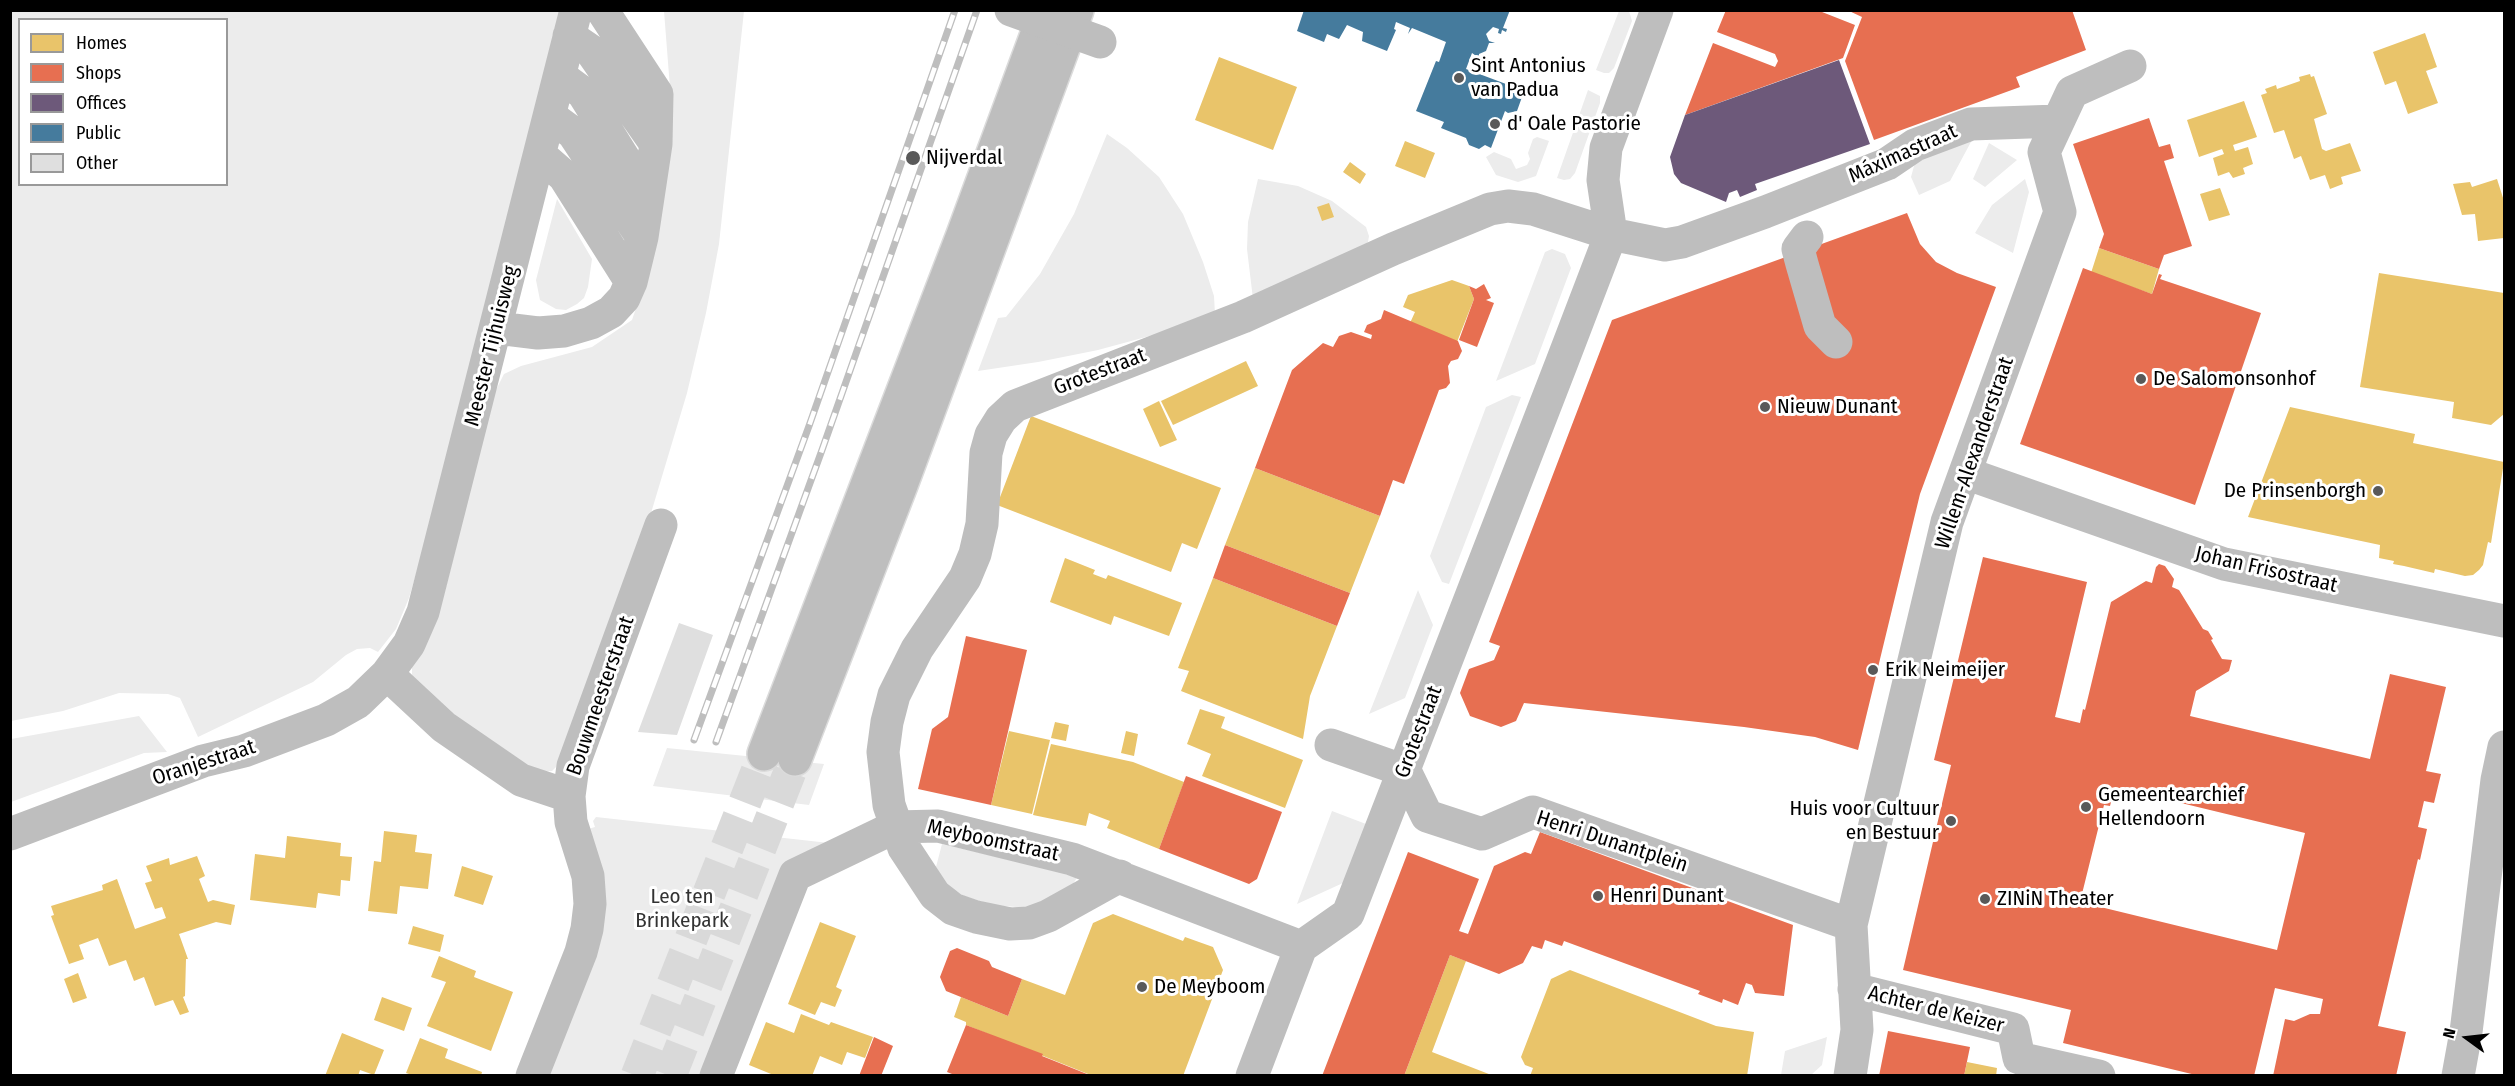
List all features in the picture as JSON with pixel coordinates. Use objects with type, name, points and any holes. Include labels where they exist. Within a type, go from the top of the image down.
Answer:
[{"type":"street","points":[[497,328],[538,333],[564,331],[591,323],[611,312],[624,298],[631,282],[642,237],[656,144],[657,94],[602,10]]},
{"type":"street","points":[[1011,10],[1100,42]]},
{"type":"street","points":[[1046,10],[959,246],[779,756],[901,485],[1077,10]]},
{"type":"street","name":"Grotestraat","points":[[1301,947],[1348,914],[1611,234],[1603,180],[1606,148],[1657,10]]},
{"type":"street","points":[[573,23],[656,144]]},
{"type":"street","name":"Meester Tijhuisweg","points":[[387,674],[409,644],[423,612],[573,23]]},
{"type":"street","points":[[2058,122],[2072,92],[2130,66]]},
{"type":"street","points":[[560,76],[583,93],[648,196]]},
{"type":"street","points":[[550,116],[573,133],[642,237]]},
{"type":"street","name":"Máximastraat","points":[[1611,234],[1665,245],[1682,242],[1887,164],[1916,145],[1971,124],[2058,122]]},
{"type":"street","name":"Willem-Alexanderstraat","points":[[1850,1076],[1857,1030],[1851,925],[1947,522],[2060,212],[2044,152],[2058,122]]},
{"type":"street","points":[[540,155],[564,176],[631,282]]},
{"type":"street","name":"Grotestraat","points":[[895,827],[884,776],[883,752],[887,722],[903,673],[932,624],[965,579],[975,554],[982,524],[986,453],[991,435],[1001,419],[1015,406],[1243,317],[1392,249],[1490,209],[1508,206],[1533,209],[1611,234]]},
{"type":"street","points":[[1765,212],[1788,216],[1803,228],[1807,237]]},
{"type":"street","name":"Johan Frisostraat","points":[[1965,473],[2224,564],[2505,621]]},
{"type":"street","name":"Bouwmeesterstraat","points":[[532,1076],[587,929],[590,904],[588,876],[571,822],[569,796],[573,766],[661,525]]},
{"type":"street","points":[[387,674],[444,727],[521,780],[569,796]]},
{"type":"street","name":"Oranjestraat","points":[[10,834],[203,761],[244,751],[326,720],[358,702],[387,674]]},
{"type":"street","points":[[1331,745],[1405,771]]},
{"type":"street","points":[[2458,1076],[2494,907],[2497,780],[2505,747]]},
{"type":"street","name":"Henri Dunantplein","points":[[1405,771],[1427,816],[1482,834],[1533,812],[1851,925]]},
{"type":"street","name":"Meyboomstraat","points":[[1120,876],[1048,916],[1029,923],[1010,924],[976,917],[953,909],[935,895],[904,848],[895,827],[938,826],[976,833],[1072,859],[1120,876],[1301,947]]},
{"type":"street","points":[[716,1076],[795,875],[895,827]]},
{"type":"street","points":[[1252,1076],[1301,947]]},
{"type":"street","name":"Achter de Keizer","points":[[1854,989],[2013,1029],[2019,1058],[2099,1076]]},
{"type":"green space","points":[[11,11],[560,11],[421,557],[409,598],[396,629],[378,652],[370,648],[357,649],[346,655],[313,682],[198,737],[180,698],[168,694],[119,693],[63,711],[11,721]]},
{"type":"green space","points":[[664,11],[744,11],[719,244],[687,393],[642,543],[563,760],[552,771],[538,772],[467,726],[412,675],[412,665],[431,629],[445,591],[494,394],[504,374],[521,366],[592,347],[632,320],[646,279],[670,88]]},
{"type":"green space","points":[[1619,11],[1629,11],[1632,21],[1614,68],[1609,73],[1604,73],[1596,70]]},
{"type":"green space","points":[[1588,90],[1600,96],[1600,103],[1575,173],[1570,179],[1557,178]]},
{"type":"green space","points":[[1107,134],[1127,148],[1159,177],[1183,214],[1214,296],[1215,314],[1157,334],[1098,350],[978,371],[998,318],[1006,317],[1040,274],[1074,214]]},
{"type":"green space","points":[[1537,137],[1549,141],[1536,176],[1518,182],[1496,175],[1486,157],[1494,152],[1511,159],[1516,169],[1527,165],[1533,139]]},
{"type":"green space","points":[[1972,140],[1950,181],[1919,195],[1911,177],[1917,155]]},
{"type":"green space","points":[[1989,143],[2017,160],[1985,187],[1973,179]]},
{"type":"green space","points":[[1258,179],[1298,186],[1332,201],[1366,227],[1368,242],[1364,246],[1253,299],[1247,249],[1248,222]]},
{"type":"green space","points":[[2025,179],[2029,192],[2013,253],[1975,233],[1992,205]]},
{"type":"green space","points":[[557,199],[592,259],[584,298],[566,310],[556,309],[540,300],[536,280]]},
{"type":"green space","points":[[1552,249],[1565,254],[1571,268],[1535,364],[1496,381],[1545,252]]},
{"type":"green space","points":[[1512,395],[1521,397],[1449,584],[1442,582],[1430,556],[1486,407]]},
{"type":"green space","points":[[1418,590],[1433,625],[1405,698],[1369,714]]},
{"type":"green space","points":[[139,716],[167,752],[144,753],[11,802],[11,739]]},
{"type":"green space","points":[[667,748],[824,764],[809,805],[653,786]]},
{"type":"green space","points":[[1332,811],[1366,824],[1343,883],[1297,904]]},
{"type":"green space","name":"Leo ten Brinkepark","points":[[596,817],[829,843],[705,1075],[542,1076],[591,953],[585,830],[595,827],[593,821]]},
{"type":"green space","points":[[942,844],[1078,876],[1070,889],[1028,908],[992,905],[964,896],[948,887],[936,867]]},
{"type":"green space","points":[[1827,1037],[1822,1065],[1811,1075],[1781,1075],[1785,1051]]},
{"type":"building: Homes","points":[[2425,33],[2437,67],[2426,71],[2438,103],[2408,114],[2396,81],[2385,85],[2373,52]]},
{"type":"building: Homes","points":[[1219,57],[1297,87],[1273,150],[1195,120]]},
{"type":"building: Homes","points":[[2310,74],[2311,77],[2314,76],[2327,114],[2314,119],[2322,149],[2326,151],[2350,143],[2361,171],[2341,177],[2343,184],[2330,189],[2325,175],[2310,180],[2301,156],[2294,159],[2284,130],[2274,133],[2261,95],[2267,93],[2265,89],[2276,85],[2277,89],[2300,81],[2299,77]]},
{"type":"building: Homes","points":[[2244,101],[2257,137],[2233,145],[2235,151],[2248,147],[2253,164],[2243,168],[2245,174],[2233,178],[2229,172],[2218,176],[2213,158],[2224,154],[2222,149],[2199,157],[2187,120]]},
{"type":"building: Homes","points":[[1405,141],[1435,153],[1425,178],[1395,166]]},
{"type":"building: Homes","points":[[1350,162],[1366,174],[1360,184],[1343,172]]},
{"type":"building: Homes","points":[[2497,179],[2504,201],[2504,238],[2478,241],[2475,214],[2462,215],[2453,184],[2470,182],[2472,187]]},
{"type":"building: Homes","points":[[2220,188],[2230,215],[2209,221],[2200,194]]},
{"type":"building: Homes","points":[[1329,203],[1334,217],[1322,221],[1317,207]]},
{"type":"building: Homes","points":[[2099,248],[2159,269],[2152,294],[2091,273]]},
{"type":"building: Homes","points":[[2379,273],[2504,293],[2504,414],[2491,425],[2452,418],[2454,402],[2360,387]]},
{"type":"building: Homes","points":[[1452,280],[1469,286],[1474,299],[1457,342],[1410,323],[1415,312],[1403,307],[1408,295]]},
{"type":"building: Homes","points":[[1246,361],[1258,386],[1173,425],[1161,401]]},
{"type":"building: Homes","points":[[1159,401],[1177,440],[1160,447],[1143,409]]},
{"type":"building: Homes","name":"De Prinsenborgh","points":[[2290,407],[2415,434],[2413,443],[2504,462],[2491,543],[2488,542],[2483,565],[2479,570],[2473,575],[2465,576],[2435,569],[2434,573],[2393,564],[2394,561],[2379,558],[2380,545],[2248,517]]},
{"type":"building: Homes","points":[[1031,416],[1221,488],[1197,549],[1182,543],[1171,572],[997,505]]},
{"type":"building: Homes","points":[[1255,468],[1380,516],[1350,593],[1225,545]]},
{"type":"building: Homes","points":[[1065,558],[1095,570],[1093,574],[1106,579],[1108,575],[1182,603],[1169,636],[1114,616],[1111,625],[1050,602]]},
{"type":"building: Homes","points":[[1213,578],[1337,626],[1310,696],[1303,739],[1181,691],[1189,671],[1178,668]]},
{"type":"building: Homes","points":[[1200,709],[1225,717],[1221,728],[1303,760],[1285,808],[1202,776],[1211,754],[1187,744]]},
{"type":"building: Homes","points":[[1055,722],[1069,725],[1066,741],[1051,738]]},
{"type":"building: Homes","points":[[1009,731],[1050,740],[1032,814],[991,805]]},
{"type":"building: Homes","points":[[1126,731],[1138,734],[1134,756],[1121,753]]},
{"type":"building: Homes","points":[[1051,744],[1133,762],[1184,782],[1159,849],[1107,828],[1110,821],[1089,813],[1086,826],[1033,815]]},
{"type":"building: Homes","points":[[384,831],[417,835],[415,852],[432,854],[428,889],[400,886],[397,914],[368,911],[374,861],[381,862]]},
{"type":"building: Homes","points":[[287,836],[341,843],[340,856],[352,857],[350,881],[341,880],[340,896],[318,893],[316,908],[250,900],[255,854],[285,858]]},
{"type":"building: Homes","points":[[197,856],[205,876],[199,879],[208,902],[213,900],[235,905],[231,925],[216,922],[179,934],[188,959],[186,959],[185,996],[183,997],[189,1012],[180,1015],[173,1000],[155,1006],[144,977],[134,981],[126,960],[109,966],[98,938],[79,945],[84,959],[69,964],[51,916],[54,915],[51,906],[103,890],[102,885],[117,879],[135,929],[166,918],[162,907],[155,909],[145,883],[152,881],[146,866],[169,858],[170,865]]},
{"type":"building: Homes","points":[[462,866],[493,876],[483,905],[454,896]]},
{"type":"building: Homes","name":"De Meyboom","points":[[1113,914],[1183,941],[1185,937],[1213,947],[1223,970],[1183,1076],[1093,1076],[966,1025],[966,1022],[954,1017],[961,997],[1008,1016],[1022,979],[1065,995],[1093,923]]},
{"type":"building: Homes","points":[[820,922],[856,936],[836,987],[842,990],[835,1007],[821,1002],[815,1015],[788,1004]]},
{"type":"building: Homes","points":[[413,926],[444,935],[440,952],[408,944]]},
{"type":"building: Homes","points":[[1450,955],[1466,961],[1432,1052],[1494,1076],[1404,1076]]},
{"type":"building: Homes","points":[[439,956],[476,971],[474,977],[513,992],[491,1051],[427,1026],[446,982],[431,977]]},
{"type":"building: Homes","points":[[1570,970],[1716,1026],[1754,1032],[1747,1076],[1530,1076],[1533,1068],[1525,1065],[1521,1057],[1551,979]]},
{"type":"building: Homes","points":[[78,973],[87,998],[73,1003],[64,979]]},
{"type":"building: Homes","points":[[382,997],[412,1008],[404,1031],[374,1020]]},
{"type":"building: Homes","points":[[801,1014],[829,1025],[831,1022],[873,1037],[865,1058],[847,1052],[842,1065],[820,1056],[812,1076],[776,1076],[749,1065],[766,1022],[794,1033]]},
{"type":"building: Homes","points":[[342,1033],[384,1050],[374,1075],[360,1070],[358,1076],[325,1076]]},
{"type":"building: Homes","points":[[420,1038],[448,1049],[445,1058],[482,1072],[481,1076],[408,1076],[409,1074],[406,1073]]},
{"type":"building: Homes","points":[[1967,1062],[1997,1068],[1996,1076],[1964,1076]]},
{"type":"building: Shops","points":[[1726,10],[1817,10],[1855,25],[1843,58],[1685,115],[1713,43],[1775,67],[1778,61],[1775,54],[1717,32]]},
{"type":"building: Shops","points":[[1847,10],[2072,10],[2086,50],[2016,77],[2020,87],[1874,140],[1845,61],[1862,17]]},
{"type":"building: Shops","points":[[2149,118],[2159,147],[2170,144],[2174,158],[2164,161],[2192,246],[2164,255],[2159,269],[2099,248],[2104,234],[2073,144]]},
{"type":"building: Shops","name":"Nieuw Dunant","points":[[1907,213],[1920,244],[1936,262],[1957,273],[1996,287],[1920,494],[1858,750],[1815,737],[1744,727],[1524,703],[1516,721],[1501,727],[1470,716],[1460,693],[1469,669],[1494,660],[1500,646],[1489,642],[1612,320]]},
{"type":"building: Shops","name":"De Salomonsonhof","points":[[2083,268],[2152,294],[2159,274],[2162,275],[2160,279],[2261,313],[2195,505],[2020,444]]},
{"type":"building: Shops","points":[[1484,284],[1491,298],[1486,300],[1494,303],[1477,347],[1459,340],[1474,299],[1469,286],[1476,289]]},
{"type":"building: Shops","points":[[1384,310],[1458,341],[1462,351],[1458,359],[1451,361],[1448,366],[1450,383],[1446,388],[1439,390],[1404,484],[1393,480],[1380,516],[1255,468],[1292,370],[1323,343],[1333,347],[1339,336],[1351,332],[1371,339],[1372,335],[1364,332],[1367,325],[1381,319]]},
{"type":"building: Shops","points":[[1225,545],[1350,593],[1337,626],[1213,578]]},
{"type":"building: Shops","points":[[1983,557],[2087,582],[2055,717],[2080,723],[2111,602],[2146,581],[2152,583],[2159,564],[2165,566],[2174,579],[2172,587],[2179,590],[2203,629],[2208,631],[2222,659],[2232,660],[2229,671],[2196,691],[2190,716],[2370,759],[2390,674],[2446,687],[2426,771],[2441,774],[2434,803],[2424,801],[2418,827],[2427,829],[2378,1026],[2406,1032],[2396,1076],[2273,1076],[2285,1019],[2294,1021],[2310,1014],[2320,1014],[2323,999],[2275,988],[2254,1076],[2200,1076],[2063,1043],[2071,1010],[1903,970],[1951,765],[1934,760]],"holes":[[[2115,787],[2305,833],[2277,950],[2080,902],[2104,805],[2110,806]]]},
{"type":"building: Shops","points":[[966,636],[1027,650],[991,805],[918,789],[932,729],[948,717]]},
{"type":"building: Shops","points":[[1186,776],[1282,812],[1257,879],[1249,884],[1159,849]]},
{"type":"building: Shops","name":"Henri Dunant","points":[[1540,832],[1793,925],[1784,996],[1755,993],[1752,985],[1746,983],[1738,1005],[1723,999],[1722,1003],[1698,994],[1700,991],[1564,941],[1562,946],[1545,940],[1542,949],[1532,946],[1523,963],[1499,974],[1450,955],[1404,1076],[1322,1076],[1408,852],[1479,879],[1459,931],[1468,934],[1494,866],[1525,852],[1531,854]]},
{"type":"building: Shops","points":[[957,948],[989,961],[992,967],[1022,979],[1008,1016],[946,991],[940,977],[950,951]]},
{"type":"building: Shops","points":[[966,1025],[1043,1054],[1042,1056],[1092,1076],[957,1076],[947,1072]]},
{"type":"building: Shops","points":[[1888,1031],[1970,1047],[1964,1076],[1879,1076]]},
{"type":"building: Shops","points":[[874,1037],[893,1046],[881,1076],[859,1076]]},
{"type":"building: Offices","points":[[1839,60],[1870,144],[1755,184],[1757,190],[1740,197],[1737,190],[1729,193],[1726,202],[1681,183],[1674,174],[1670,157],[1685,115]]},
{"type":"building: Public","name":"Sint Antonius van Padua","points":[[1304,10],[1510,10],[1503,28],[1507,29],[1506,32],[1502,30],[1501,34],[1498,33],[1499,29],[1493,27],[1486,34],[1489,41],[1495,43],[1489,43],[1486,51],[1479,54],[1479,58],[1472,53],[1466,69],[1514,87],[1522,97],[1517,111],[1508,113],[1505,111],[1491,148],[1485,145],[1479,149],[1469,145],[1466,138],[1441,128],[1444,122],[1416,111],[1446,42],[1412,28],[1408,34],[1410,28],[1396,22],[1394,29],[1396,30],[1387,51],[1362,41],[1363,32],[1347,25],[1339,39],[1327,34],[1324,42],[1297,31]]},
{"type":"building: Other","points":[[679,623],[713,635],[677,735],[638,732]]},
{"type":"tunnel","points":[[637,1076],[764,754]]},
{"type":"tunnel","points":[[670,1076],[795,759]]},
{"type":"railway","points":[[694,740],[809,426],[955,10]]},
{"type":"railway","points":[[716,742],[977,10]]},
{"type":"place","name":"Sint Antonius van Padua","points":[[1459,78]]},
{"type":"place","name":"d' Oale Pastorie","points":[[1495,124]]},
{"type":"place","name":"Nijverdal","points":[[913,158]]},
{"type":"place","name":"De Salomonsonhof","points":[[2141,379]]},
{"type":"place","name":"Nieuw Dunant","points":[[1765,407]]},
{"type":"place","name":"De Prinsenborgh","points":[[2378,491]]},
{"type":"place","name":"Erik Neimeijer","points":[[1873,670]]},
{"type":"place","name":"Gemeentearchief Hellendoorn","points":[[2086,807]]},
{"type":"place","name":"Huis voor Cultuur en Bestuur","points":[[1951,821]]},
{"type":"place","name":"Henri Dunant","points":[[1598,896]]},
{"type":"place","name":"ZINiN Theater","points":[[1985,899]]},
{"type":"place","name":"De Meyboom","points":[[1142,987]]}]
